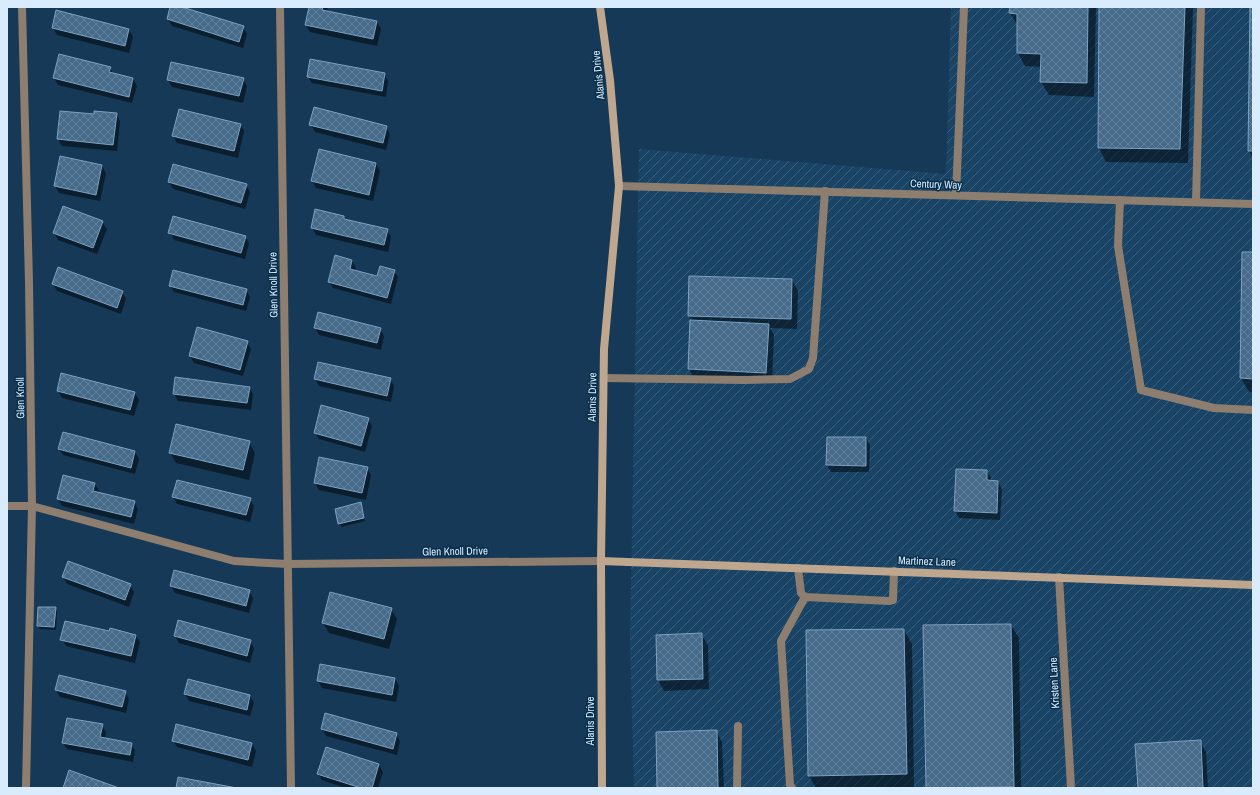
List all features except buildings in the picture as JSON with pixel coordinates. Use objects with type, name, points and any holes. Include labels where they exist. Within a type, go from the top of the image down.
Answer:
[{"type":"main road","name":"Alanis Drive","points":[[600,7],[610,80],[618,186],[604,349],[600,561],[602,788]]},
{"type":"main road","name":"Martinez Lane","points":[[600,561],[1253,585]]},
{"type":"street","name":"Glen Knoll","points":[[22,7],[29,282],[32,506],[26,788]]},
{"type":"street","name":"Glen Knoll Drive","points":[[280,7],[290,788]]},
{"type":"street","points":[[956,195],[964,7]]},
{"type":"street","points":[[1196,202],[1202,7]]},
{"type":"street","name":"Century Way","points":[[618,186],[1253,204]]},
{"type":"street","points":[[604,378],[790,380],[809,369],[813,358],[825,191]]},
{"type":"street","points":[[1120,200],[1118,246],[1141,390],[1214,408],[1253,410]]},
{"type":"street","name":"Glen Knoll Drive","points":[[7,506],[32,506],[234,561],[287,564],[600,561]]},
{"type":"street","points":[[798,568],[801,593],[805,597],[889,601],[893,600],[894,571]]},
{"type":"street","name":"Kristen Lane","points":[[1059,577],[1071,788]]},
{"type":"street","points":[[792,788],[790,785],[781,641],[805,597]]},
{"type":"street","points":[[737,788],[738,726]]},
{"type":"shaded area","points":[[951,7],[1253,7],[1253,788],[634,788],[630,639],[639,149],[946,174]]}]
